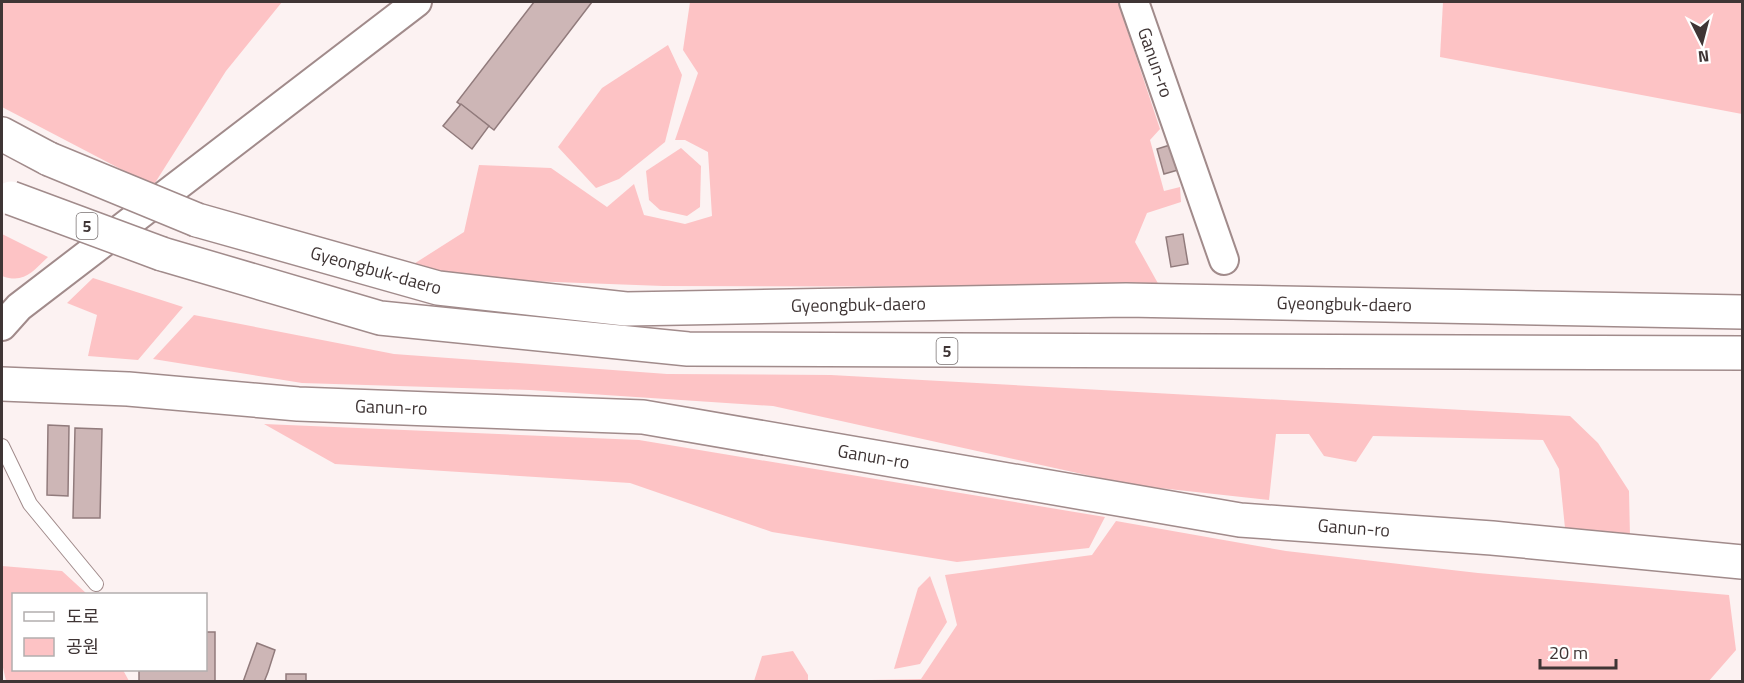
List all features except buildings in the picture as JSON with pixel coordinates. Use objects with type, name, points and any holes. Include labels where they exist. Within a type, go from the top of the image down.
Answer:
[{"type":"main road","name":"Gyeongbuk-daero","points":[[2,134],[49,159],[197,220],[438,288],[626,309],[1126,300],[1743,312]]},
{"type":"main road","name":"Gyeongbuk-daero","points":[[6,195],[162,254],[380,318],[687,349],[1743,353]]},
{"type":"main road","name":"Ganun-ro","points":[[2,384],[128,389],[298,404],[643,417],[1240,520],[1492,538],[1743,562]]},
{"type":"street","points":[[2,326],[38,292],[417,2]]},
{"type":"street","name":"Ganun-ro","points":[[1134,2],[1224,260]]},
{"type":"lane","points":[[2,446],[30,504],[96,584]]},
{"type":"green space","points":[[2,2],[282,2],[226,71],[153,186],[2,107]]},
{"type":"green space","points":[[690,2],[1118,2],[1160,129],[1150,140],[1164,191],[1180,187],[1181,202],[1147,213],[1135,242],[1160,287],[663,286],[451,278],[409,267],[464,232],[479,165],[551,168],[607,207],[634,184],[644,215],[685,224],[712,216],[708,152],[685,140],[675,140],[698,73],[683,50]]},
{"type":"green space","points":[[1443,2],[1742,2],[1742,114],[1440,57]]},
{"type":"green space","points":[[668,45],[682,75],[665,142],[619,179],[596,188],[558,147],[602,88]]},
{"type":"green space","points":[[681,148],[701,166],[700,207],[687,216],[660,210],[649,200],[646,171]]},
{"type":"green space","points":[[2,234],[48,257],[27,275],[16,279],[2,276]]},
{"type":"green space","points":[[93,278],[183,307],[138,360],[88,356],[97,315],[67,303]]},
{"type":"green space","points":[[194,315],[394,354],[667,374],[831,375],[1570,416],[1598,443],[1629,491],[1630,537],[1565,528],[1559,469],[1543,440],[1373,436],[1356,462],[1324,456],[1309,434],[1276,434],[1269,500],[1132,485],[773,406],[530,390],[302,383],[153,359]]},
{"type":"green space","points":[[264,424],[639,440],[1105,517],[1089,548],[957,562],[772,532],[630,483],[335,464]]},
{"type":"green space","points":[[1116,521],[1286,551],[1478,573],[1729,595],[1736,650],[1708,682],[821,681],[921,679],[957,625],[945,575],[1092,555]]},
{"type":"green space","points":[[2,566],[62,571],[86,593],[12,593],[12,671],[124,671],[129,681],[6,681],[2,663]]},
{"type":"green space","points":[[930,576],[947,622],[920,664],[894,669],[918,588]]},
{"type":"green space","points":[[793,651],[808,675],[808,681],[754,681],[762,656]]}]
